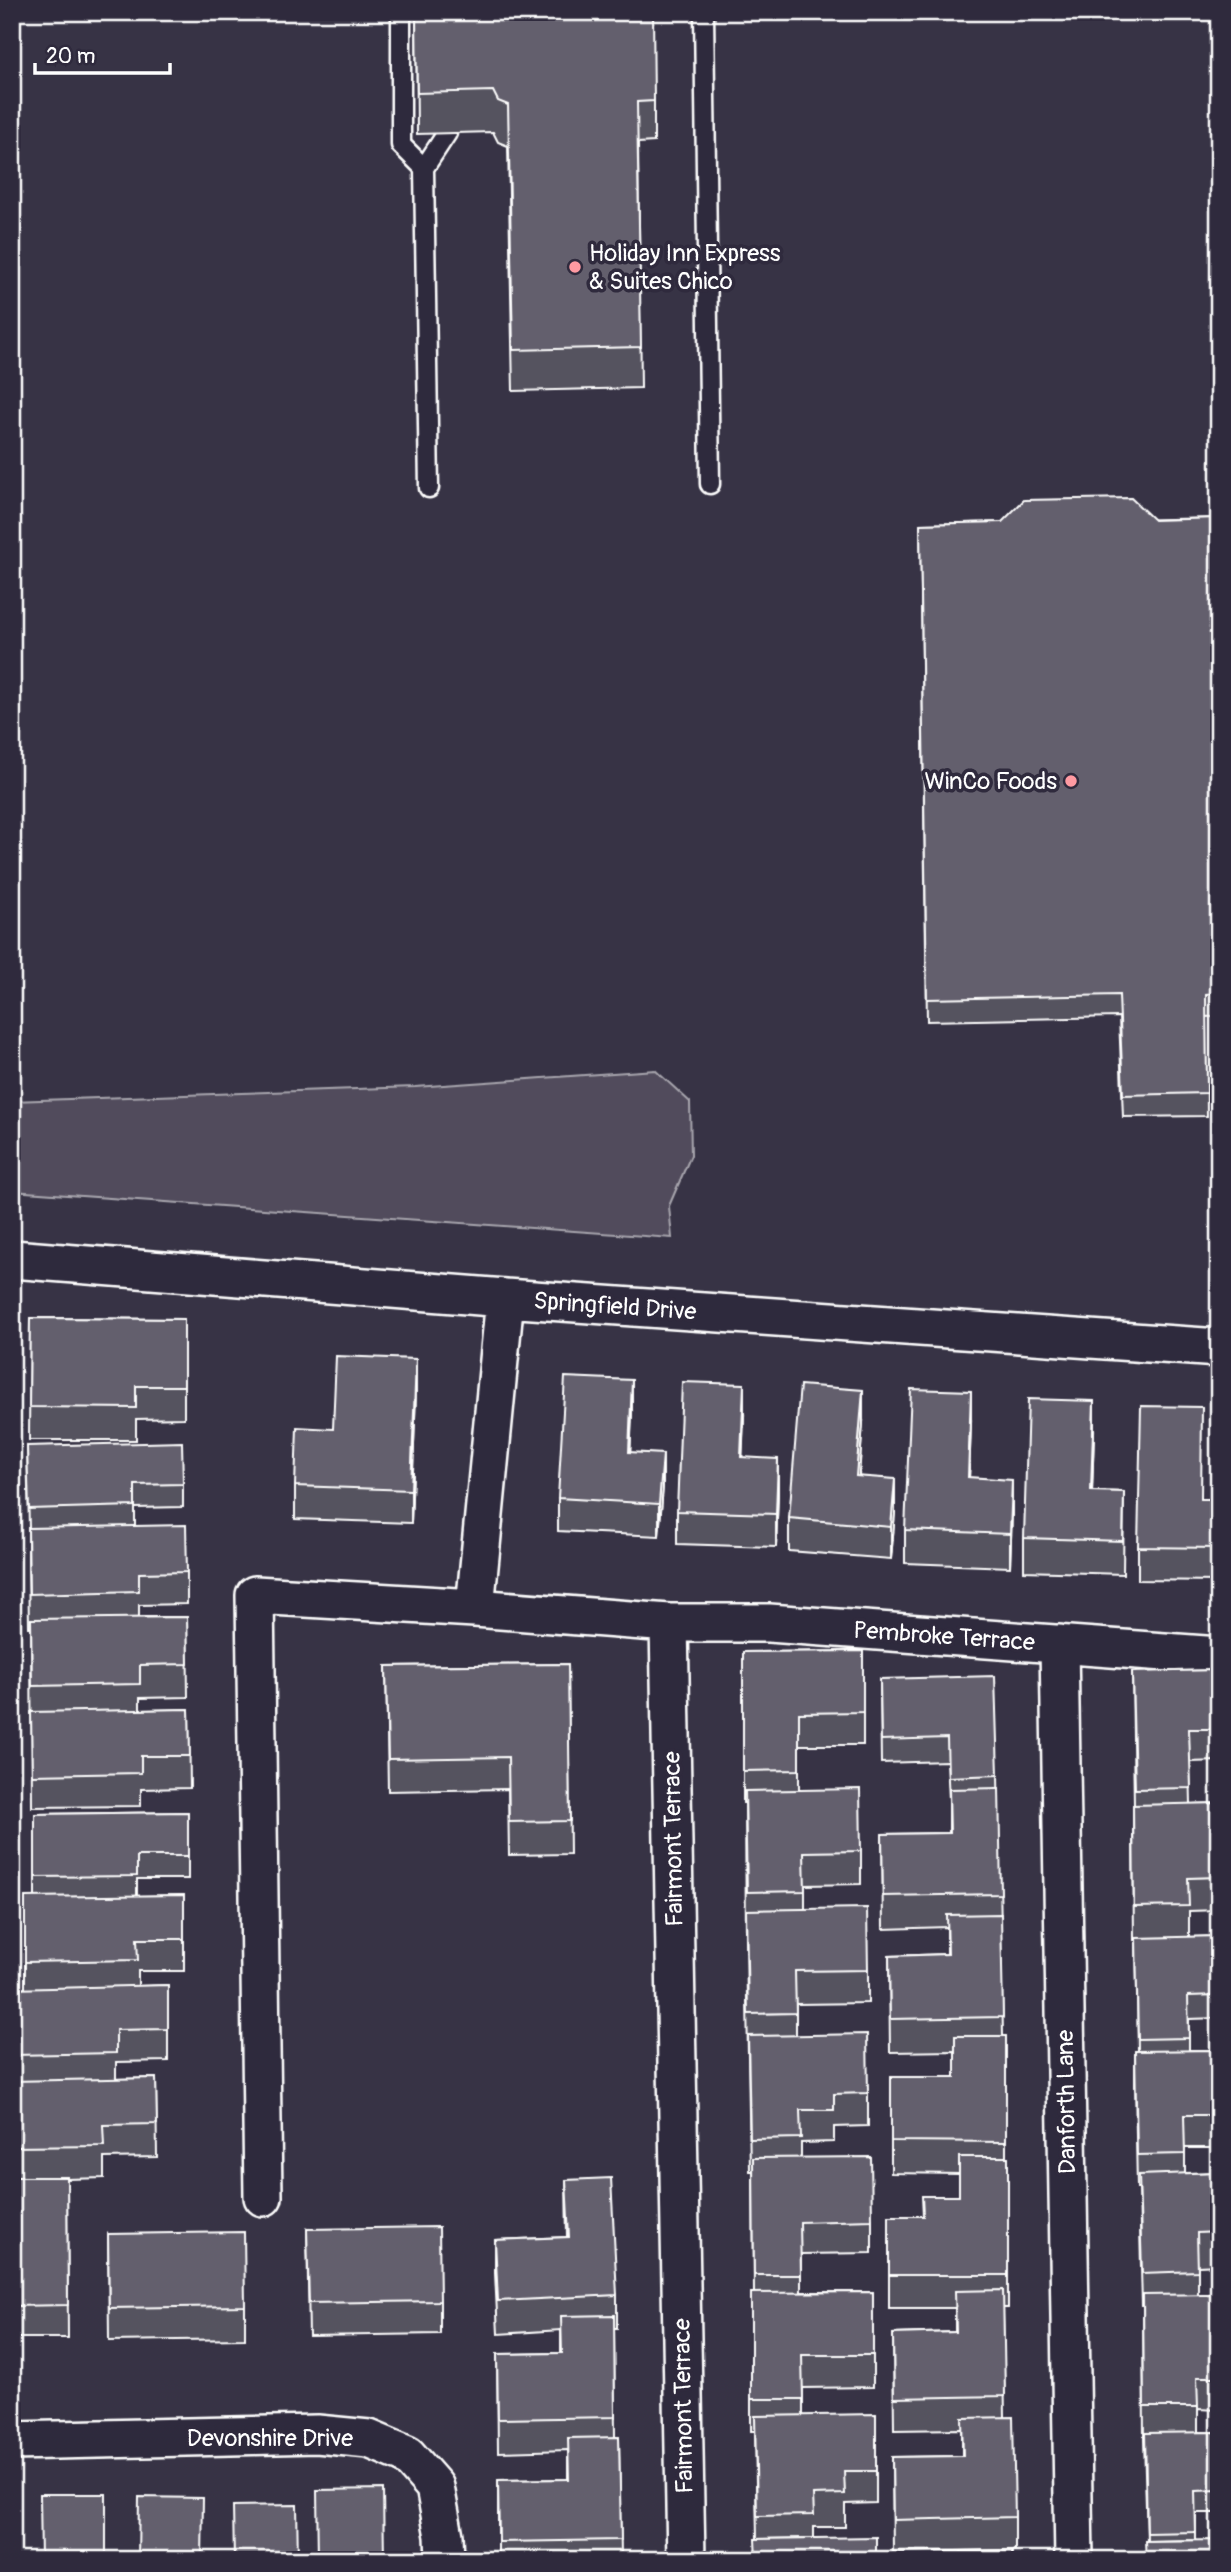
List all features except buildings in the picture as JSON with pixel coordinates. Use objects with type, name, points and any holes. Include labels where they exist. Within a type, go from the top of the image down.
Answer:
[{"type":"street","name":"Springfield Drive","points":[[12,1259],[505,1298],[1219,1348]]},
{"type":"street","points":[[475,1608],[505,1298]]},
{"type":"street","points":[[263,2197],[256,1595],[669,1623]]},
{"type":"street","name":"Pembroke Terrace","points":[[669,1623],[769,1623],[1219,1656]]},
{"type":"street","name":"Fairmont Terrace","points":[[669,1623],[686,2560]]},
{"type":"street","name":"Danforth Lane","points":[[1059,1644],[1074,2560]]},
{"type":"street","name":"Devonshire Drive","points":[[12,2441],[317,2434],[369,2439],[407,2455],[435,2487],[444,2536],[445,2560]]},
{"type":"lane","points":[[401,12],[401,145],[424,168]]},
{"type":"lane","points":[[704,12],[710,484]]},
{"type":"lane","points":[[429,488],[424,168],[447,133]]},
{"type":"shaded area","points":[[655,1070],[690,1102],[691,1155],[669,1206],[672,1238],[12,1191],[12,1101],[415,1087]]},
{"type":"place","name":"Holiday Inn Express & Suites Chico","points":[[575,267]]},
{"type":"place","name":"WinCo Foods","points":[[1071,781]]}]
